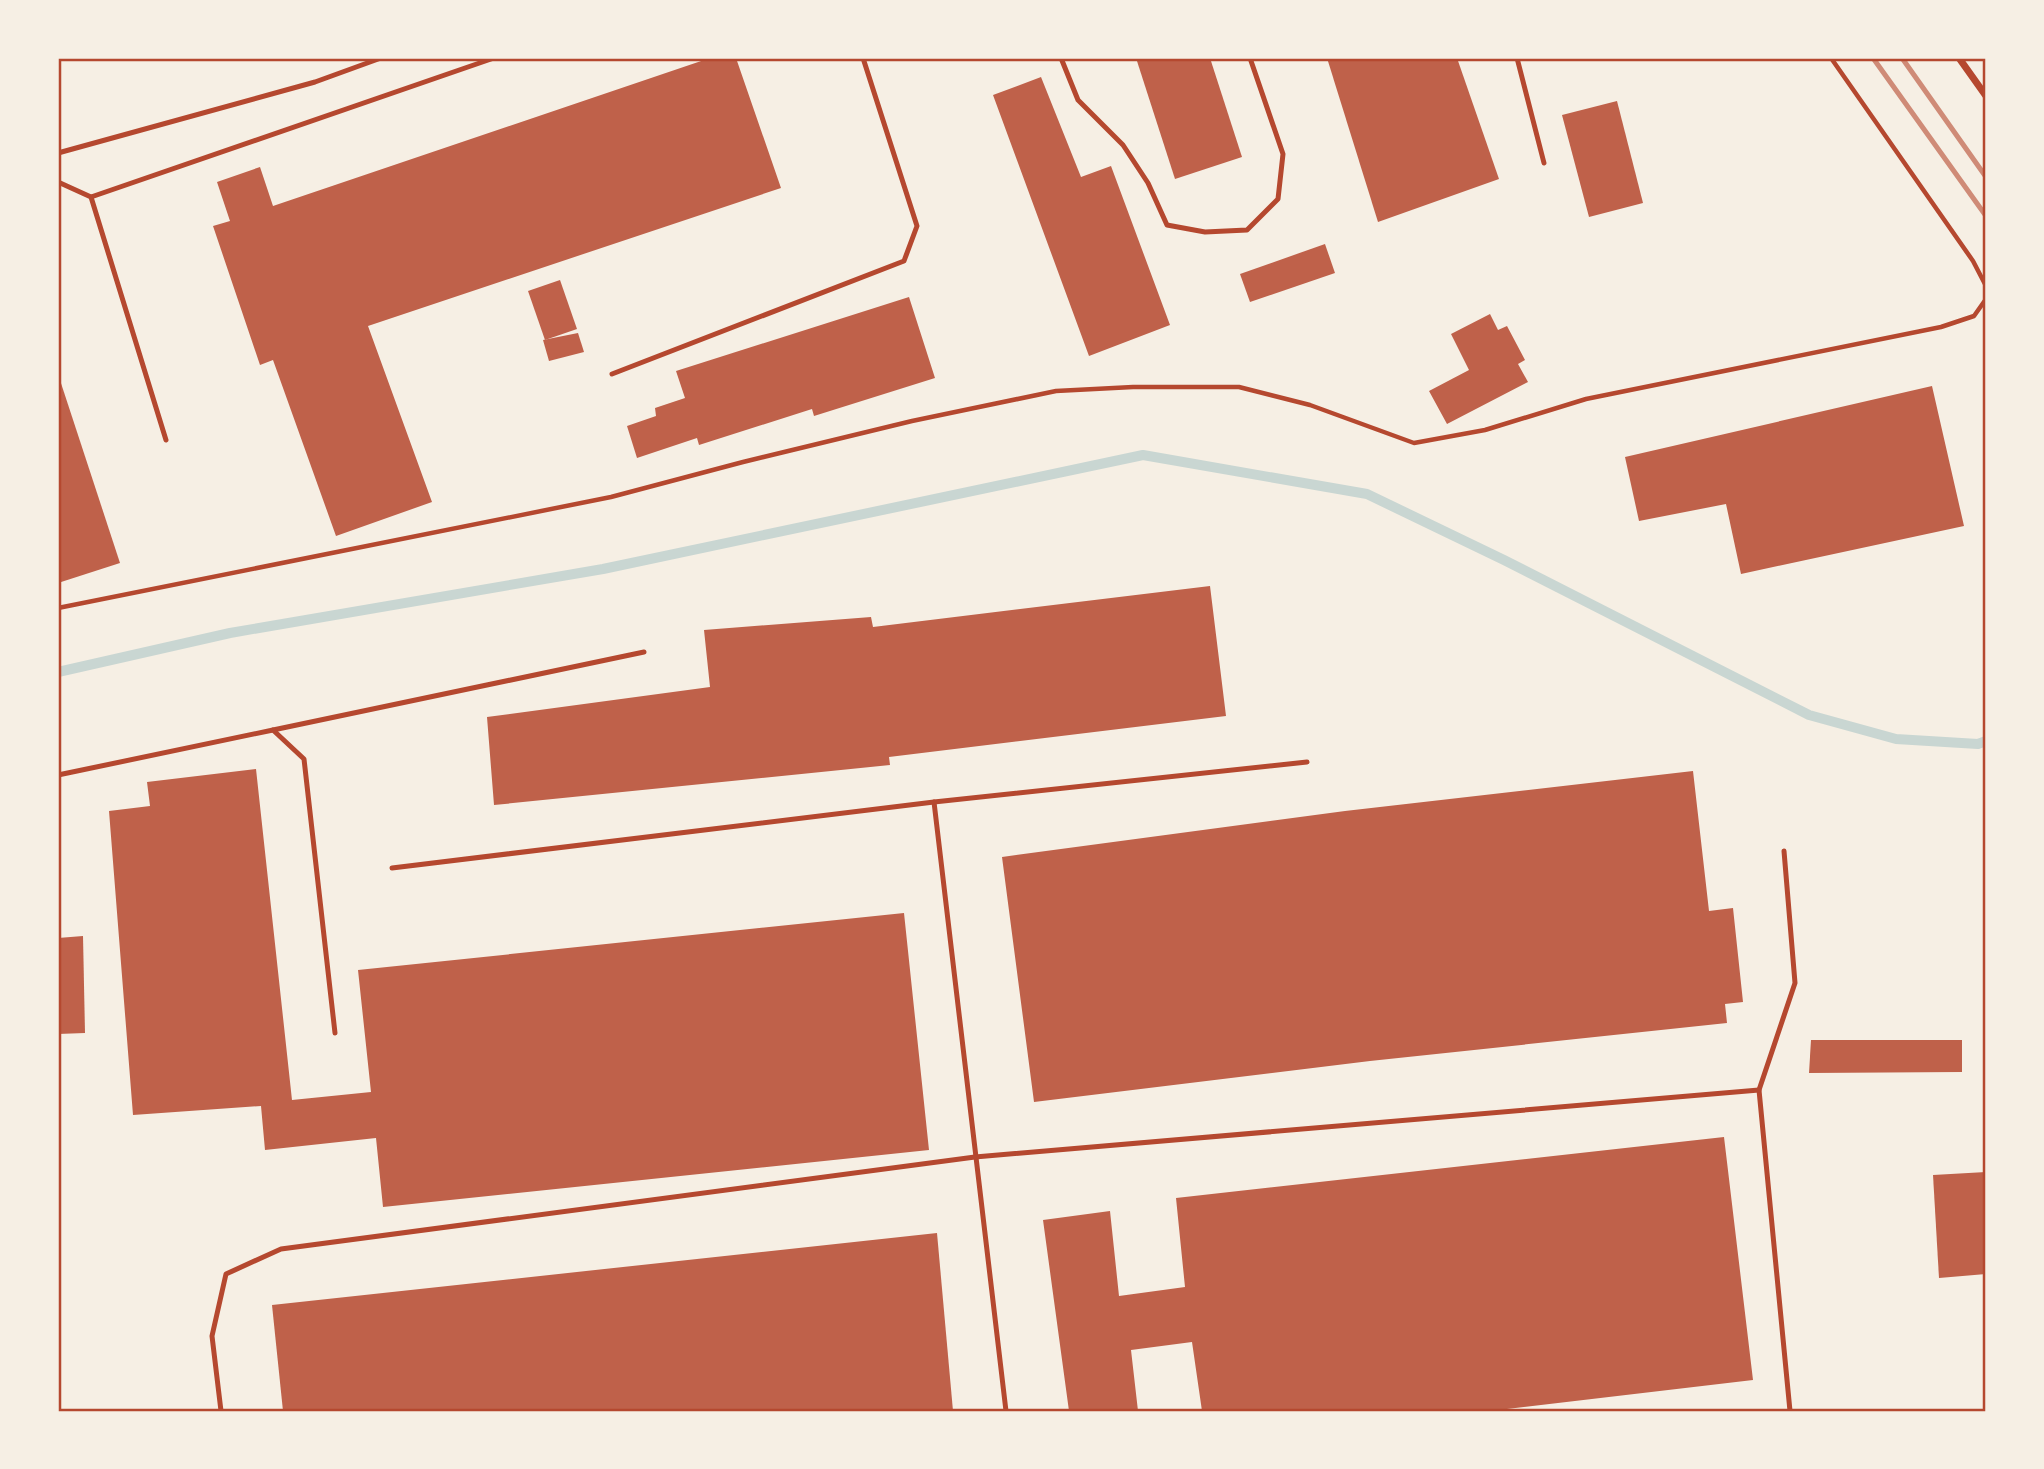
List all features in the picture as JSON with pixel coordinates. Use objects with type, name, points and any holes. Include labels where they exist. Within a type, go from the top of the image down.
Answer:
[{"type":"street","points":[[1959,58],[1986,96]]},
{"type":"lane","points":[[58,153],[315,82],[381,58]]},
{"type":"lane","points":[[58,182],[91,197],[494,58]]},
{"type":"lane","points":[[612,374],[904,261],[917,226],[863,58]]},
{"type":"lane","points":[[1061,58],[1078,100],[1123,145],[1148,183],[1167,225],[1205,232],[1247,230],[1278,199],[1283,154],[1250,58]]},
{"type":"lane","points":[[1517,58],[1544,163]]},
{"type":"lane","points":[[91,197],[166,440]]},
{"type":"lane","points":[[58,775],[645,652]]},
{"type":"lane","points":[[273,730],[304,759],[335,1033]]},
{"type":"lane","points":[[392,868],[934,802],[1307,762]]},
{"type":"lane","points":[[934,802],[1006,1411]]},
{"type":"lane","points":[[1784,851],[1795,983],[1759,1090],[1790,1411]]},
{"type":"lane","points":[[221,1411],[212,1336],[226,1274],[281,1249],[975,1157],[1759,1090]]},
{"type":"path","points":[[1831,58],[1973,261],[1986,286]]},
{"type":"path","points":[[58,608],[611,497],[912,421],[1056,391],[1133,387],[1238,387],[1310,405],[1414,443],[1485,430],[1586,399],[1941,327],[1974,316],[1986,299]]},
{"type":"building","points":[[710,58],[736,58],[781,188],[368,326],[432,502],[336,536],[273,360],[260,365],[213,226],[230,221],[217,182],[260,167],[273,206]]},
{"type":"building","points":[[1136,58],[1210,58],[1242,157],[1175,179]]},
{"type":"building","points":[[1327,58],[1457,58],[1499,179],[1378,222]]},
{"type":"building","points":[[1041,77],[1081,177],[1111,166],[1170,325],[1089,356],[993,95]]},
{"type":"building","points":[[1617,101],[1643,203],[1589,217],[1562,115]]},
{"type":"building","points":[[1325,244],[1335,273],[1250,302],[1240,274]]},
{"type":"building","points":[[560,280],[577,329],[545,340],[528,291]]},
{"type":"building","points":[[909,297],[935,378],[814,416],[812,409],[699,445],[697,438],[637,458],[627,426],[656,416],[655,408],[685,398],[676,371]]},
{"type":"building","points":[[1490,314],[1498,330],[1507,326],[1525,360],[1518,364],[1528,382],[1447,424],[1429,391],[1469,370],[1451,334]]},
{"type":"building","points":[[578,333],[584,352],[549,361],[543,340]]},
{"type":"building","points":[[58,374],[120,563],[58,583]]},
{"type":"building","points":[[1932,386],[1964,526],[1741,574],[1726,504],[1639,521],[1625,457]]},
{"type":"building","points":[[1210,586],[1226,716],[889,757],[890,765],[494,805],[487,717],[710,687],[704,630],[871,617],[873,627]]},
{"type":"building","points":[[256,769],[292,1100],[371,1092],[358,970],[904,913],[929,1150],[383,1207],[376,1138],[265,1150],[261,1106],[133,1115],[109,811],[150,806],[147,782]]},
{"type":"building","points":[[1693,771],[1709,911],[1733,908],[1743,1002],[1725,1004],[1727,1023],[1370,1061],[1034,1102],[1002,857],[1345,811]]},
{"type":"building","points":[[83,936],[85,1033],[58,1034],[58,938]]},
{"type":"building","points":[[1811,1040],[1962,1040],[1962,1072],[1809,1073]]},
{"type":"building","points":[[1724,1137],[1753,1380],[1490,1411],[1202,1411],[1192,1342],[1131,1350],[1138,1411],[1069,1411],[1043,1220],[1110,1211],[1119,1296],[1185,1287],[1176,1198]]},
{"type":"building","points":[[1986,1172],[1986,1274],[1939,1278],[1933,1175]]},
{"type":"building","points":[[937,1233],[953,1411],[283,1411],[272,1305]]},
{"type":"waterway","points":[[58,672],[230,633],[603,569],[1143,455],[1367,494],[1504,560],[1809,715],[1896,739],[1978,744],[1986,741]]},
{"type":"railway","points":[[1873,58],[1986,216]]},
{"type":"railway","points":[[1902,58],[1986,177]]}]
